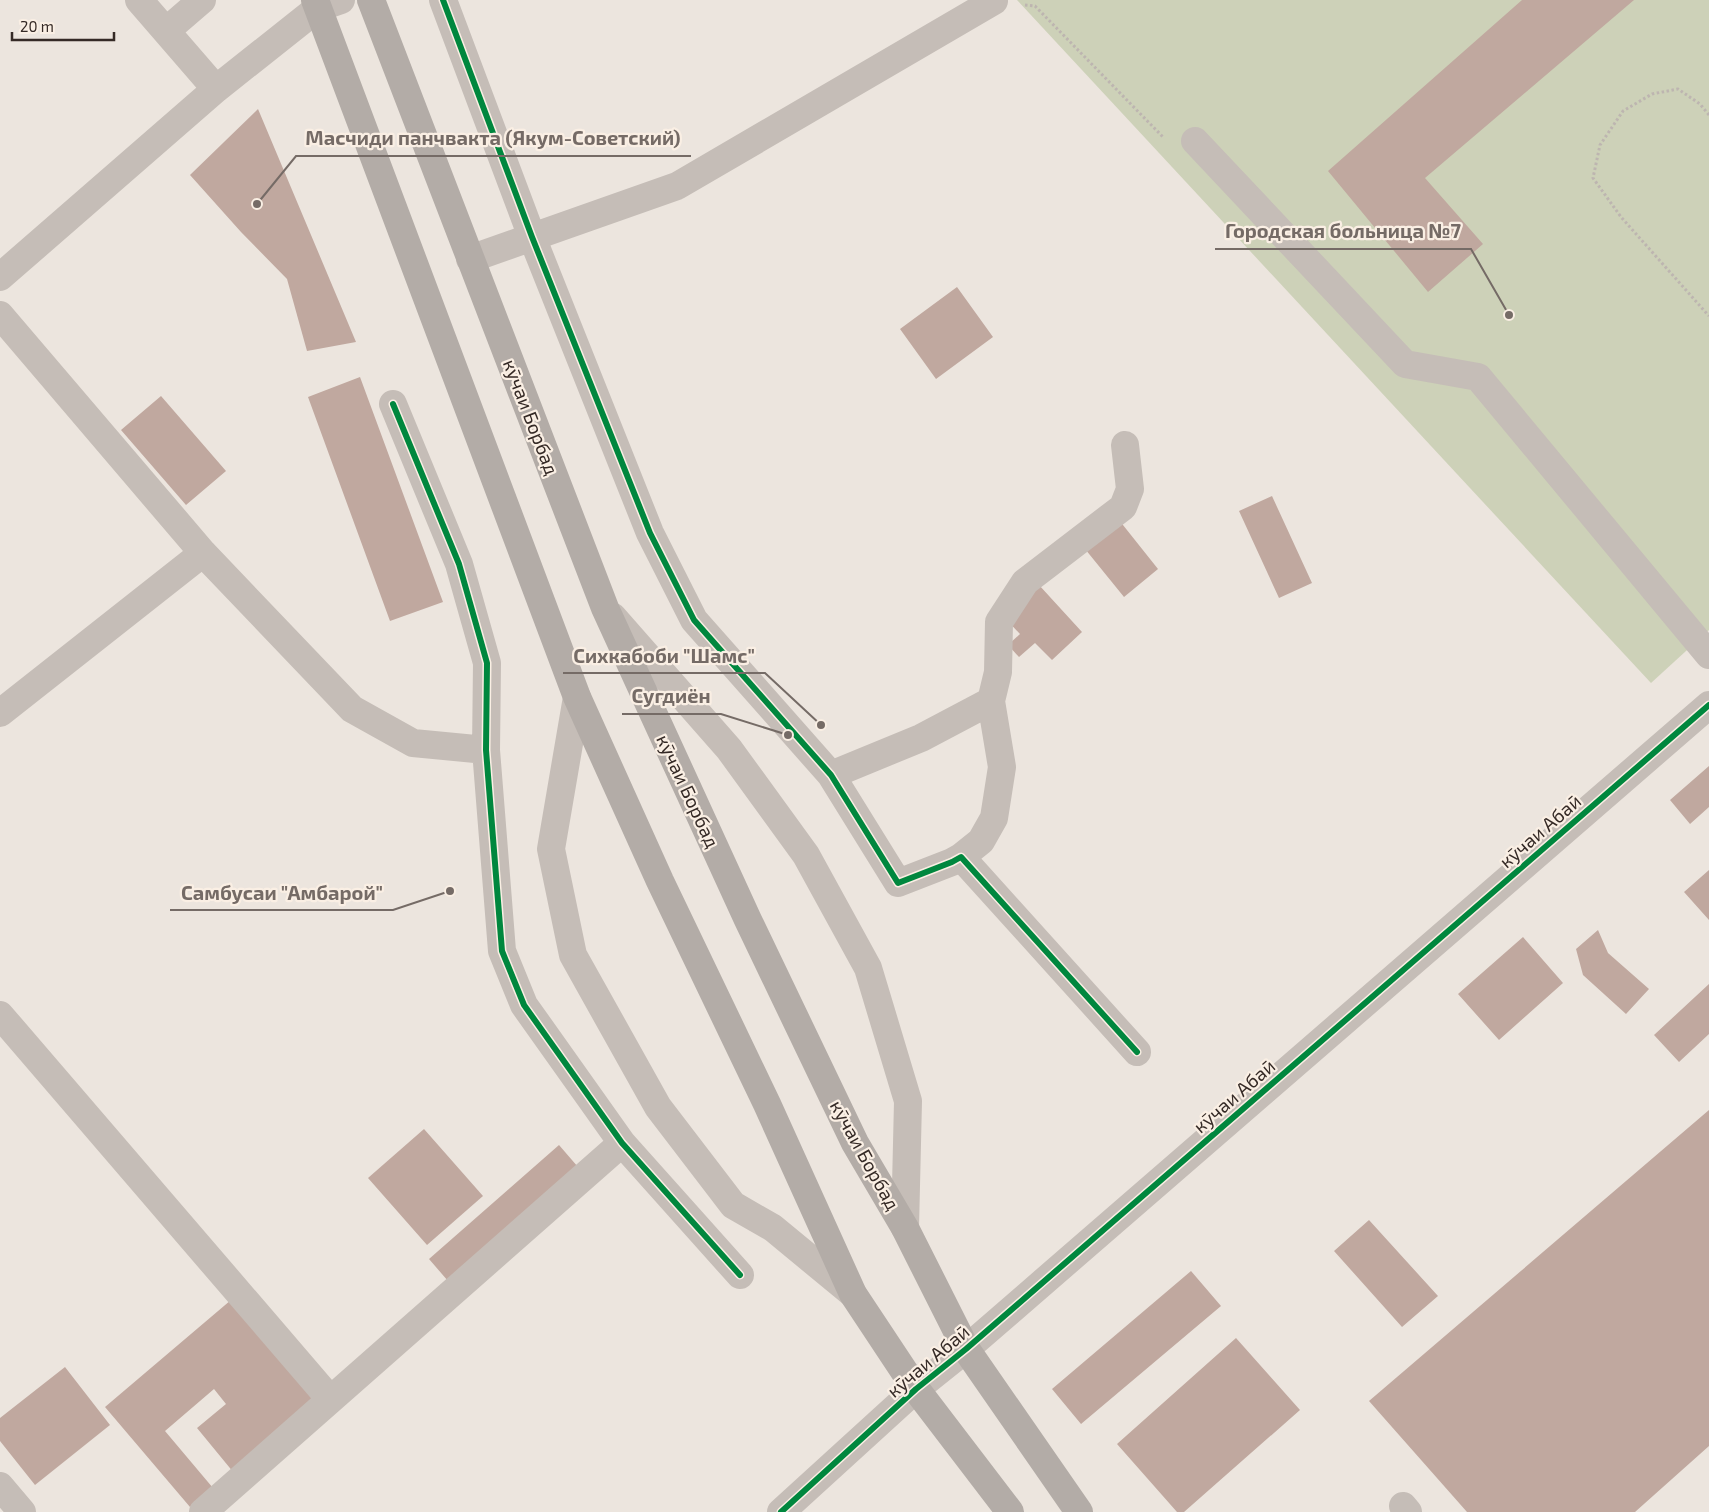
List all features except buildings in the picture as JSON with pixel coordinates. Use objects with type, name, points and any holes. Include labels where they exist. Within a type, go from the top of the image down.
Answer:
[{"type":"main road","name":"кӯчаи Борбад","points":[[371,0],[605,608],[748,920],[851,1134],[905,1228],[966,1349],[1079,1512]]},
{"type":"main road","points":[[325,3],[577,696],[660,881],[767,1104],[853,1294],[916,1389],[1010,1512]]},
{"type":"street","points":[[139,0],[216,89]]},
{"type":"street","points":[[166,31],[202,0]]},
{"type":"street","points":[[443,0],[532,237],[650,533],[694,620],[831,775],[898,883],[962,857],[981,841],[994,818],[1002,767],[991,701],[998,672],[999,622],[1025,582],[1123,507],[1130,489],[1125,445]]},
{"type":"street","points":[[470,258],[677,186],[994,1]]},
{"type":"street","points":[[0,277],[216,89],[325,3]]},
{"type":"street","points":[[1194,141],[1405,364],[1478,377],[1709,655]]},
{"type":"street","points":[[0,314],[202,553],[352,709],[414,743],[486,750]]},
{"type":"street","points":[[393,404],[459,564],[487,662],[486,750],[502,951],[524,1005],[622,1143],[740,1275]]},
{"type":"street","points":[[0,713],[202,553]]},
{"type":"street","points":[[605,608],[729,749],[806,855],[868,968],[908,1101],[905,1228]]},
{"type":"street","points":[[577,696],[551,849],[573,955],[658,1107],[733,1204],[773,1228],[853,1294]]},
{"type":"street","points":[[831,775],[921,738],[991,701]]},
{"type":"street","name":"кӯчаи Абаӣ","points":[[781,1512],[916,1389],[966,1349],[1709,705]]},
{"type":"street","points":[[962,857],[1137,1052]]},
{"type":"street","points":[[0,1015],[330,1400]]},
{"type":"street","points":[[202,1512],[622,1143]]},
{"type":"street","points":[[0,1486],[22,1512]]},
{"type":"path","points":[[994,1],[1034,6],[1170,144],[1194,141]]},
{"type":"path","points":[[1709,115],[1700,104],[1678,89],[1652,94],[1623,111],[1600,144],[1593,178],[1620,217],[1709,316]]},
{"type":"green space","points":[[1017,0],[1709,0],[1709,630],[1651,683]]},
{"type":"cycle path","points":[[443,0],[532,237],[650,533],[694,620],[831,775],[898,883],[961,857],[1137,1052]]},
{"type":"cycle path","points":[[393,404],[459,564],[487,663],[486,750],[502,951],[524,1005],[622,1143],[740,1275]]},
{"type":"cycle path","points":[[781,1512],[916,1389],[966,1349],[1709,705]]},
{"type":"place","name":"Масчиди панчвакта (Якум-Советский)","points":[[257,204]]},
{"type":"place","name":"Городская больница №7","points":[[1509,315]]},
{"type":"place","name":"Сихкабоби \"Шамс\"","points":[[821,725]]},
{"type":"place","name":"Сугдиён","points":[[788,735]]},
{"type":"place","name":"Самбусаи \"Амбарой\"","points":[[450,891]]}]
